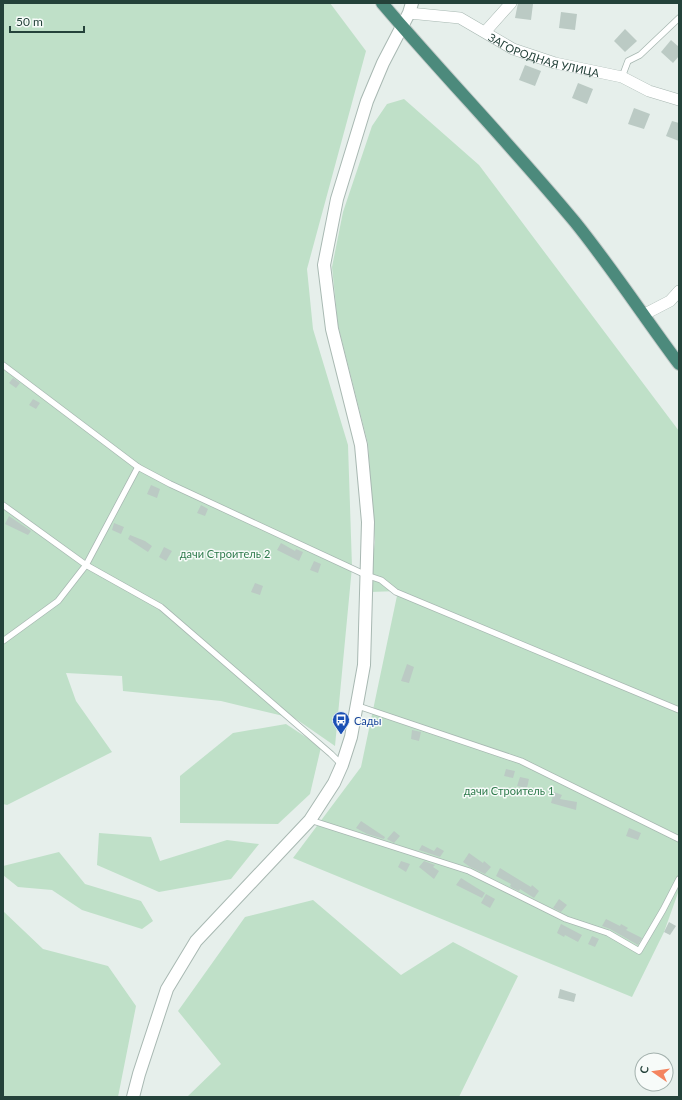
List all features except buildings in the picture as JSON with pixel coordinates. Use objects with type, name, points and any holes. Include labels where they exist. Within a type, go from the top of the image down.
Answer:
[{"type":"highway","points":[[382,3],[524,162],[575,223],[620,280],[643,315],[679,364]]},
{"type":"street","points":[[485,32],[511,3]]},
{"type":"street","points":[[133,1097],[167,989],[196,941],[310,820],[324,800],[342,765],[351,737],[358,706],[364,664],[368,522],[361,445],[332,329],[324,265],[337,199],[367,101],[383,63],[410,8]]},
{"type":"street","name":"ЗАГОРОДНАЯ УЛИЦА","points":[[410,8],[460,18],[513,49],[555,63],[622,77],[649,90],[679,100]]},
{"type":"street","points":[[643,315],[670,301],[679,291]]},
{"type":"lane","points":[[622,77],[628,61],[640,55],[679,18]]},
{"type":"lane","points":[[3,365],[138,467],[170,484],[381,580],[396,592],[679,710]]},
{"type":"lane","points":[[3,641],[58,601],[86,566],[138,467]]},
{"type":"lane","points":[[3,505],[86,566],[161,607],[342,765]]},
{"type":"lane","points":[[358,706],[521,761],[679,839]]},
{"type":"lane","points":[[310,820],[469,871],[566,919],[608,933],[639,951],[679,879]]},
{"type":"green space","name":"дачи Строитель 2","points":[[3,3],[330,3],[366,51],[307,269],[313,329],[348,445],[352,567],[335,746],[296,719],[221,701],[123,691],[122,676],[66,673],[76,701],[112,752],[7,805],[3,804]]},
{"type":"green space","name":"дачи Строитель 1","points":[[404,99],[479,165],[679,431],[679,890],[664,932],[632,997],[293,858],[361,767],[398,591],[370,592],[375,542],[368,444],[338,325],[332,267],[343,212],[372,126],[387,104]]},
{"type":"green space","points":[[286,724],[321,747],[310,794],[278,824],[180,823],[180,776],[233,733]]},
{"type":"green space","points":[[99,833],[151,837],[160,861],[227,840],[259,844],[231,879],[159,892],[97,865]]},
{"type":"green space","points":[[59,852],[85,884],[141,901],[153,921],[142,929],[82,910],[52,890],[18,887],[3,875],[3,866]]},
{"type":"green space","points":[[313,900],[401,975],[453,942],[518,976],[459,1097],[187,1097],[221,1064],[178,1011],[245,917]]},
{"type":"green space","points":[[3,911],[43,949],[108,966],[136,1006],[118,1097],[3,1097]]},
{"type":"place","name":"Сады","points":[[341,735]]}]
